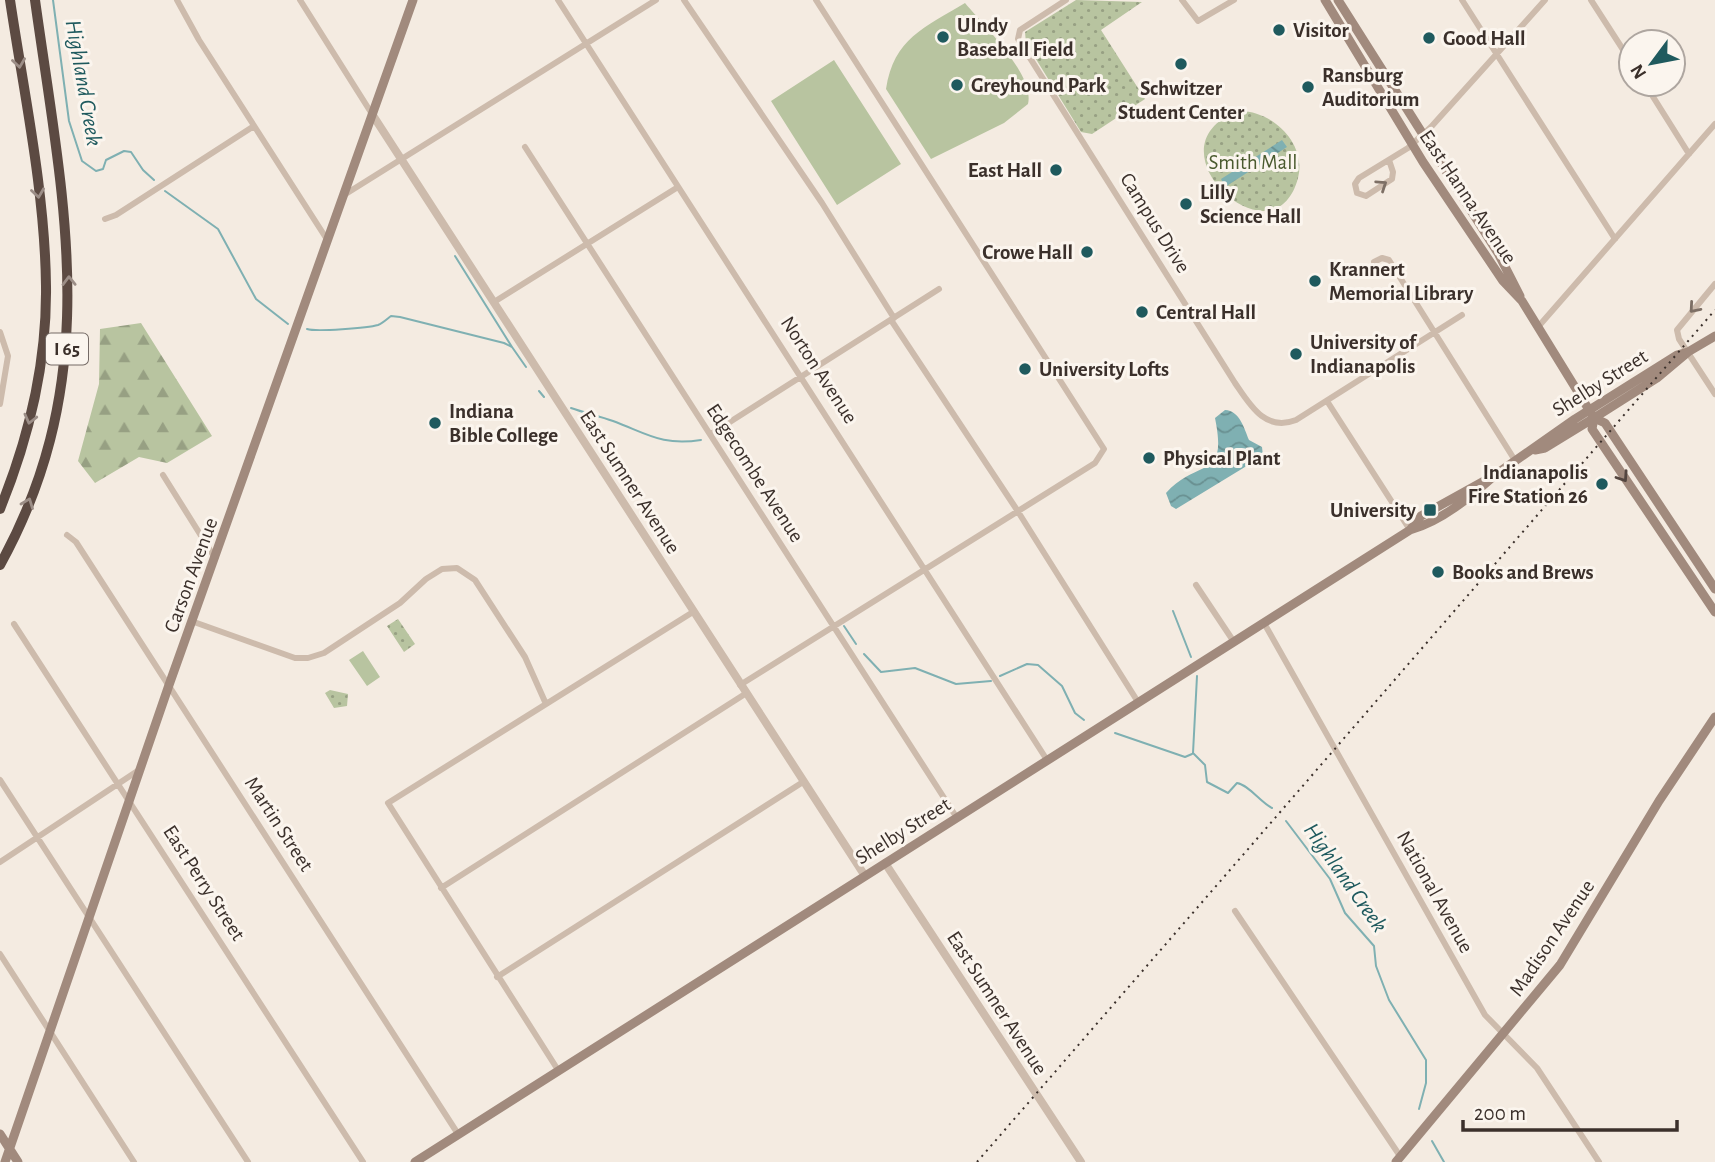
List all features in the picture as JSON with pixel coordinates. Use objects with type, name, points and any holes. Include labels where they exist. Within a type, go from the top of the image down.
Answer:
[{"type":"highway","name":"I 65","points":[[0,509],[19,458],[34,400],[46,303],[43,233],[10,0]]},
{"type":"highway","name":"I 65","points":[[0,565],[27,507],[46,453],[61,390],[69,319],[67,228],[35,0]]},
{"type":"main road","name":"Carson Avenue","points":[[5,1162],[169,685],[194,622],[413,0]]},
{"type":"main road","name":"East Hanna Avenue","points":[[1325,0],[1505,265],[1521,301]]},
{"type":"main road","name":"East Hanna Avenue","points":[[1338,0],[1417,139],[1503,281],[1521,301],[1592,414],[1604,421],[1715,589]]},
{"type":"main road","name":"Shelby Street","points":[[415,1162],[1410,530],[1424,526],[1453,508],[1494,475],[1535,450],[1545,448],[1677,355],[1688,352],[1715,336]]},
{"type":"main road","name":"East Hanna Avenue","points":[[1592,414],[1592,429],[1715,612]]},
{"type":"main road","name":"Madison Avenue","points":[[1398,1159],[1503,1036],[1569,950],[1659,801],[1715,717]]},
{"type":"main road","points":[[0,1134],[18,1162]]},
{"type":"street","points":[[177,0],[199,40],[328,241]]},
{"type":"street","name":"East Sumner Avenue","points":[[300,0],[865,876]]},
{"type":"street","name":"Norton Avenue","points":[[558,0],[1047,760]]},
{"type":"street","points":[[344,195],[656,0]]},
{"type":"street","points":[[684,0],[822,202],[892,319],[1138,702]]},
{"type":"street","points":[[740,685],[1095,463],[1104,452],[1101,440],[816,0]]},
{"type":"street","name":"Campus Drive","points":[[1066,0],[1020,30],[1018,41],[1246,400],[1260,416],[1281,423],[1298,419],[1462,316]]},
{"type":"street","points":[[1182,0],[1198,21],[1234,0]]},
{"type":"street","points":[[1462,0],[1615,239]]},
{"type":"street","points":[[1389,160],[1394,172],[1392,179],[1366,195],[1357,193],[1357,179],[1417,139],[1545,0]]},
{"type":"street","points":[[1591,0],[1617,40]]},
{"type":"street","points":[[1654,98],[1689,153]]},
{"type":"street","points":[[1538,327],[1715,124]]},
{"type":"street","points":[[105,219],[116,215],[254,126]]},
{"type":"street","name":"Edgecombe Avenue","points":[[525,146],[957,818]]},
{"type":"street","points":[[494,302],[678,187]]},
{"type":"street","points":[[1374,262],[1382,258],[1389,260],[1516,461]]},
{"type":"street","points":[[1715,284],[1678,328],[1678,337],[1715,394]]},
{"type":"street","points":[[711,434],[939,289]]},
{"type":"street","points":[[0,404],[8,356],[1,333]]},
{"type":"street","points":[[1327,401],[1410,530]]},
{"type":"street","points":[[163,475],[216,560]]},
{"type":"street","name":"Martin Street","points":[[66,535],[76,542],[458,1134]]},
{"type":"street","points":[[194,622],[289,656],[308,658],[324,653],[395,607],[417,586],[439,571],[455,567],[467,572],[524,655],[546,704]]},
{"type":"street","points":[[1196,585],[1234,642]]},
{"type":"street","points":[[558,1070],[388,803],[693,612]]},
{"type":"street","name":"National Avenue","points":[[1264,623],[1478,1003],[1503,1036],[1536,1068],[1599,1162]]},
{"type":"street","name":"East Perry Street","points":[[14,624],[363,1162]]},
{"type":"street","points":[[441,888],[746,694]]},
{"type":"street","points":[[0,862],[140,769]]},
{"type":"street","points":[[0,780],[248,1162]]},
{"type":"street","points":[[497,977],[803,782]]},
{"type":"street","name":"East Sumner Avenue","points":[[885,863],[1081,1162]]},
{"type":"street","points":[[1235,911],[1398,1159]]},
{"type":"street","points":[[0,954],[134,1162]]},
{"type":"green space","points":[[1076,0],[1142,2],[1101,30],[1145,99],[1092,134],[1081,132],[1026,43],[1025,32]]},
{"type":"green space","name":"Greyhound Park","points":[[965,3],[1016,65],[1028,92],[1028,104],[1004,123],[931,159],[886,89],[896,58],[913,36]]},
{"type":"green space","points":[[834,60],[901,164],[837,205],[771,101]]},
{"type":"green space","name":"Smith Mall","points":[[1239,111],[1263,116],[1274,123],[1292,141],[1297,153],[1298,178],[1285,203],[1265,211],[1243,206],[1223,192],[1209,172],[1204,149],[1213,128]]},
{"type":"green space","points":[[141,323],[212,436],[167,463],[139,457],[95,483],[78,461],[99,384],[100,329]]},
{"type":"green space","points":[[398,619],[415,644],[404,652],[387,626]]},
{"type":"green space","points":[[363,651],[380,677],[367,686],[349,660]]},
{"type":"green space","points":[[330,690],[348,694],[347,706],[334,708],[325,693]]},
{"type":"water","points":[[1282,140],[1287,147],[1225,187],[1221,179]]},
{"type":"water","points":[[1225,410],[1238,417],[1249,440],[1262,447],[1263,456],[1176,509],[1171,506],[1166,493],[1178,482],[1214,460],[1218,438],[1215,418]]},
{"type":"waterway","name":"Highland Creek","points":[[53,0],[69,121],[82,161],[96,171],[103,169],[106,160],[124,151],[131,152],[143,170],[154,180]]},
{"type":"waterway","name":"Highland Creek","points":[[165,191],[218,229],[256,299],[288,324]]},
{"type":"waterway","points":[[455,256],[512,347]]},
{"type":"waterway","name":"Highland Creek","points":[[307,329],[364,327],[378,325],[391,316],[400,317],[504,343],[512,347],[526,367]]},
{"type":"waterway","name":"Highland Creek","points":[[539,391],[544,397]]},
{"type":"waterway","name":"Highland Creek","points":[[571,408],[665,440],[701,440]]},
{"type":"waterway","points":[[1173,611],[1191,657]]},
{"type":"waterway","name":"Highland Creek","points":[[844,626],[856,644]]},
{"type":"waterway","name":"Highland Creek","points":[[864,654],[881,672],[915,668],[956,684],[991,681]]},
{"type":"waterway","name":"Highland Creek","points":[[1000,676],[1027,664],[1038,665],[1062,686],[1075,713],[1084,720]]},
{"type":"waterway","points":[[1193,753],[1197,676]]},
{"type":"waterway","name":"Highland Creek","points":[[1115,733],[1185,757],[1192,754]]},
{"type":"waterway","name":"Highland Creek","points":[[1193,753],[1205,765],[1207,782],[1228,793],[1237,783],[1241,784],[1272,808]]},
{"type":"waterway","name":"Highland Creek","points":[[1286,821],[1330,879],[1345,913],[1374,946],[1376,966],[1389,1000],[1426,1060],[1426,1083],[1419,1109]]},
{"type":"waterway","name":"Highland Creek","points":[[1432,1141],[1444,1162]]},
{"type":"railway","points":[[977,1162],[1715,310]]},
{"type":"place","name":"Visitor","points":[[1279,30]]},
{"type":"place","name":"UIndy Baseball Field","points":[[943,37]]},
{"type":"place","name":"Good Hall","points":[[1429,38]]},
{"type":"place","name":"Schwitzer Student Center","points":[[1181,64]]},
{"type":"place","name":"Greyhound Park","points":[[957,85]]},
{"type":"place","name":"Ransburg Auditorium","points":[[1308,87]]},
{"type":"place","name":"East Hall","points":[[1056,170]]},
{"type":"place","name":"Lilly Science Hall","points":[[1186,204]]},
{"type":"place","name":"Crowe Hall","points":[[1087,252]]},
{"type":"place","name":"Krannert Memorial Library","points":[[1315,281]]},
{"type":"place","name":"Central Hall","points":[[1142,312]]},
{"type":"place","name":"University of Indianapolis","points":[[1296,354]]},
{"type":"place","name":"University Lofts","points":[[1025,369]]},
{"type":"place","name":"Indiana Bible College","points":[[435,423]]},
{"type":"place","name":"Physical Plant","points":[[1149,458]]},
{"type":"place","name":"Indianapolis Fire Station 26","points":[[1602,484]]},
{"type":"place","name":"University","points":[[1430,510]]},
{"type":"place","name":"Books and Brews","points":[[1438,572]]}]
